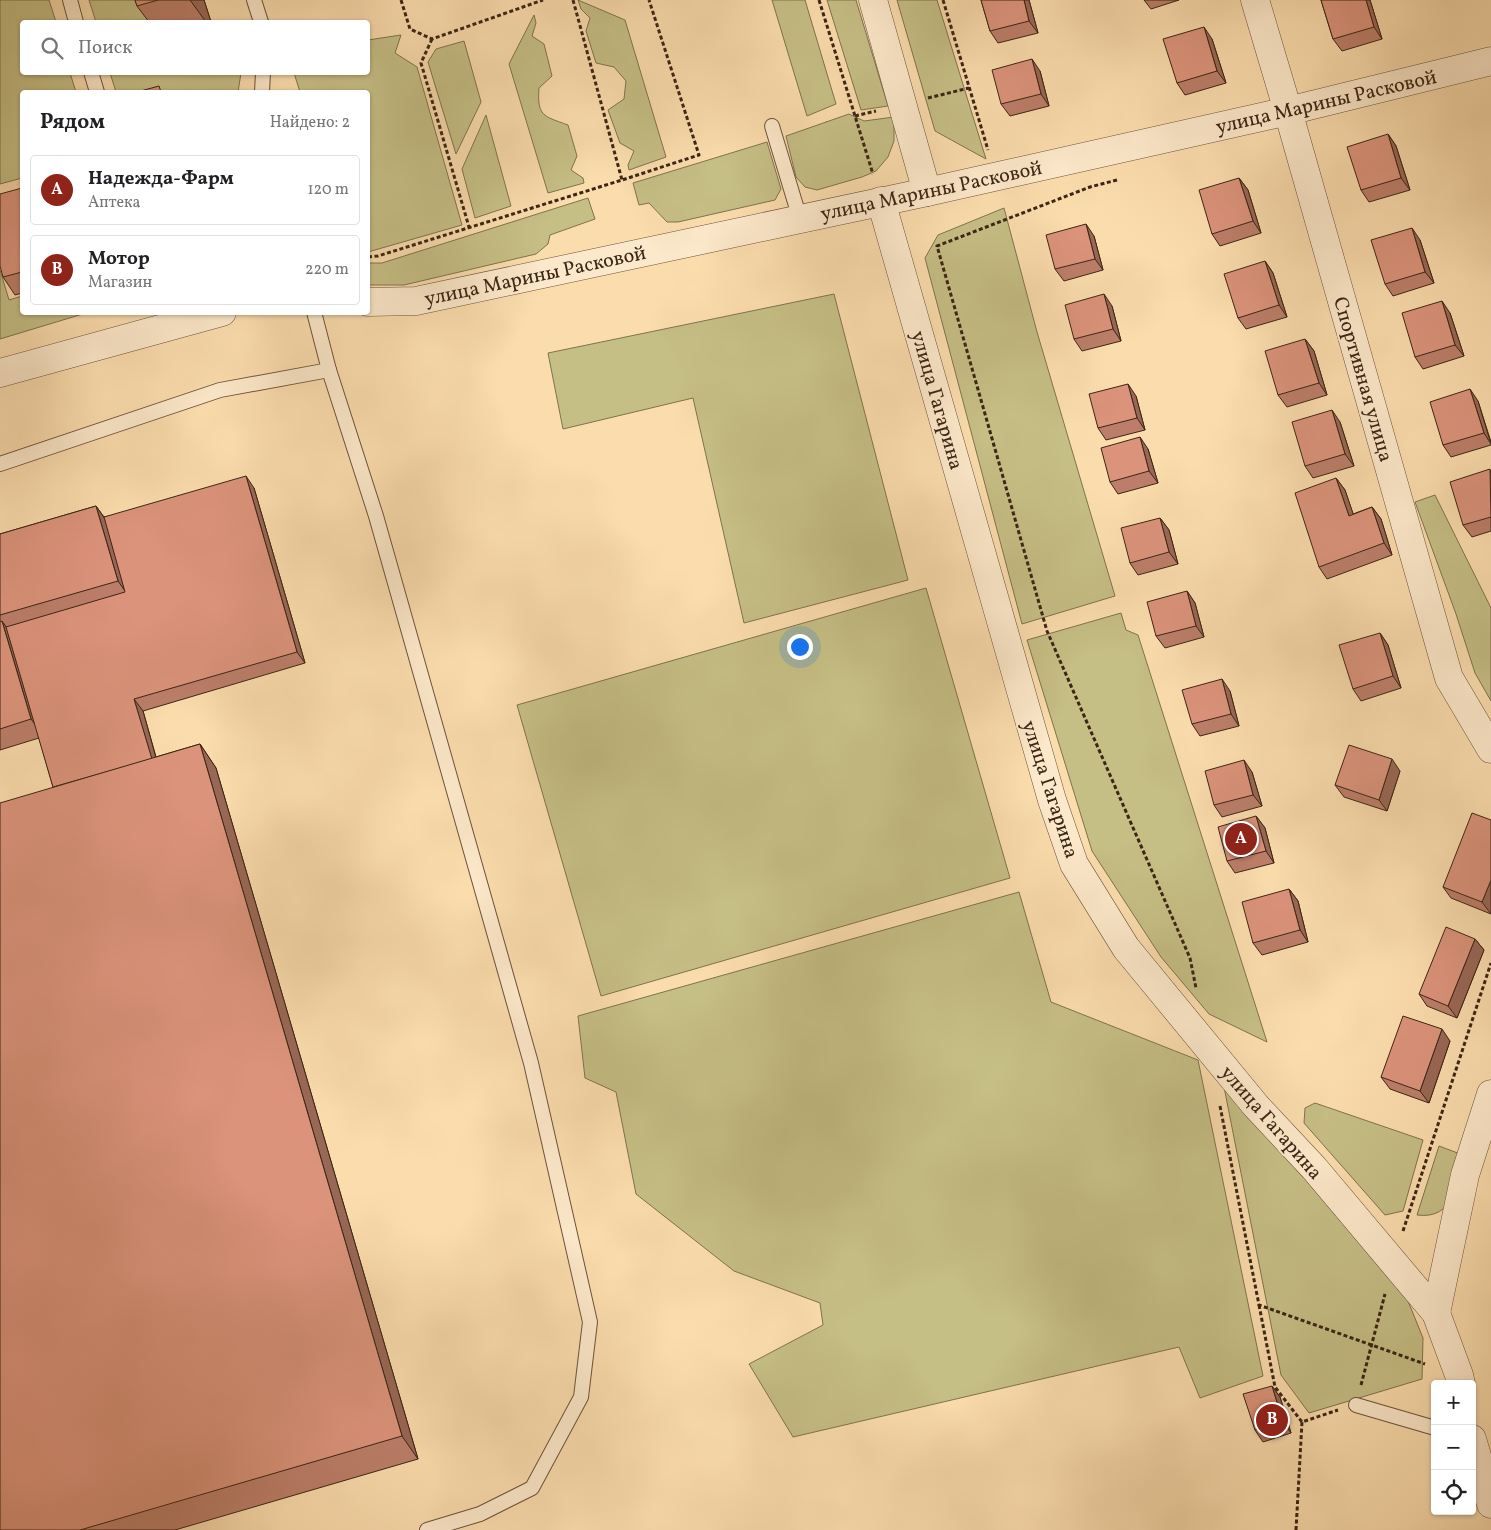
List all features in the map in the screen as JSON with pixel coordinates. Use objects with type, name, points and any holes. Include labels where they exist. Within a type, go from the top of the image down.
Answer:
[{"type":"street","points":[[873,0],[927,192]]},
{"type":"street","name":"Спортивная улица","points":[[1255,0],[1449,678],[1491,749]]},
{"type":"street","name":"улица Марины Расковой","points":[[370,302],[416,301],[927,192],[1288,111],[1491,61]]},
{"type":"street","name":"улица Гагарина","points":[[882,201],[1052,800],[1074,864],[1126,948],[1256,1106],[1314,1168],[1436,1314],[1460,1380]]},
{"type":"street","points":[[0,373],[165,320],[201,315]]},
{"type":"street","points":[[1436,1314],[1464,1175],[1491,1094]]},
{"type":"street","points":[[1464,1175],[1491,1167]]},
{"type":"street","points":[[1476,1453],[1491,1504]]},
{"type":"lane","points":[[70,0],[75,20]]},
{"type":"lane","points":[[254,0],[260,20]]},
{"type":"lane","points":[[92,75],[96,90]]},
{"type":"lane","points":[[262,90],[264,75]]},
{"type":"lane","points":[[772,126],[800,219]]},
{"type":"lane","points":[[315,315],[329,370],[376,516],[531,1063],[590,1322],[581,1397],[532,1488],[480,1514],[426,1530]]},
{"type":"lane","points":[[0,464],[220,390],[329,370]]},
{"type":"lane","points":[[1356,1405],[1431,1427]]},
{"type":"path","points":[[401,0],[410,29],[432,39],[543,0]]},
{"type":"path","points":[[572,0],[622,180]]},
{"type":"path","points":[[370,257],[378,256],[699,155],[649,0]]},
{"type":"path","points":[[819,0],[882,201]]},
{"type":"path","points":[[943,0],[996,177]]},
{"type":"path","points":[[432,39],[421,63],[470,227]]},
{"type":"path","points":[[1118,180],[1090,187],[937,246],[1047,631],[1190,958],[1197,994]]},
{"type":"path","points":[[1302,1422],[1356,1405],[1393,1263],[1491,963]]},
{"type":"path","points":[[1219,1105],[1275,1387],[1302,1422],[1296,1530]]},
{"type":"path","points":[[1259,1305],[1460,1380]]},
{"type":"shaded area","points":[[0,0],[49,0],[55,20],[20,20],[20,75],[71,75],[75,90],[20,90],[20,179],[0,184]]},
{"type":"shaded area","points":[[89,0],[147,0],[153,20],[95,20]]},
{"type":"shaded area","points":[[578,0],[625,20],[666,157],[629,170],[628,165],[634,151],[620,143],[608,110],[624,99],[626,81],[614,67],[596,63],[586,31],[590,18],[581,9]]},
{"type":"shaded area","points":[[772,0],[805,0],[836,104],[807,116]]},
{"type":"shaded area","points":[[827,0],[856,0],[888,106],[861,110]]},
{"type":"shaded area","points":[[897,0],[937,0],[986,159],[935,131]]},
{"type":"shaded area","points":[[534,15],[536,23],[532,36],[544,44],[552,76],[539,88],[539,104],[543,114],[547,117],[568,125],[577,156],[571,170],[583,178],[584,183],[548,193],[509,64]]},
{"type":"shaded area","points":[[401,35],[395,53],[417,67],[462,225],[370,251],[370,90],[299,90],[295,75],[370,75],[370,40]]},
{"type":"shaded area","points":[[464,41],[481,102],[456,154],[428,62],[436,49]]},
{"type":"shaded area","points":[[111,75],[241,75],[238,90],[115,90]]},
{"type":"shaded area","points":[[849,114],[864,121],[894,117],[894,141],[888,157],[876,171],[862,177],[817,190],[805,187],[796,177],[786,136]]},
{"type":"shaded area","points":[[486,115],[511,206],[475,218],[462,169]]},
{"type":"shaded area","points":[[767,142],[781,189],[775,200],[678,222],[667,222],[649,203],[639,205],[633,183]]},
{"type":"shaded area","points":[[588,198],[595,219],[550,235],[548,244],[536,254],[404,285],[370,285],[370,263],[382,263]]},
{"type":"shaded area","points":[[1004,208],[1037,332],[1115,596],[1022,624],[925,258],[938,235]]},
{"type":"shaded area","points":[[0,270],[9,300],[20,297],[20,315],[79,315],[0,339]]},
{"type":"shaded area","points":[[834,294],[908,580],[744,623],[693,398],[563,429],[548,353]]},
{"type":"shaded area","points":[[1435,495],[1491,608],[1491,701],[1475,673],[1456,614],[1415,502]]},
{"type":"shaded area","points":[[926,588],[1010,878],[601,996],[517,705]]},
{"type":"shaded area","points":[[1121,613],[1126,630],[1138,635],[1267,1042],[1209,1014],[1161,957],[1092,851],[1027,640]]},
{"type":"shaded area","points":[[1019,892],[1051,1002],[1198,1060],[1263,1376],[1200,1398],[1179,1347],[793,1437],[749,1364],[823,1325],[820,1303],[734,1271],[636,1194],[616,1092],[585,1078],[578,1016]]},
{"type":"shaded area","points":[[1223,1082],[1408,1301],[1423,1338],[1422,1379],[1309,1413],[1281,1375]]},
{"type":"shaded area","points":[[1315,1103],[1423,1140],[1403,1211],[1385,1215],[1304,1123],[1305,1108]]},
{"type":"shaded area","points":[[1439,1146],[1463,1155],[1456,1187],[1447,1205],[1439,1212],[1430,1215],[1417,1215]]},
{"type":"building","points":[[135,0],[158,0],[137,6]]},
{"type":"building","points":[[981,0],[1024,0],[1029,21],[990,31]]},
{"type":"building","points":[[1321,0],[1366,0],[1374,27],[1333,39]]},
{"type":"building","points":[[1204,27],[1217,71],[1177,83],[1163,39]]},
{"type":"building","points":[[1032,59],[1041,94],[1001,104],[992,70]]},
{"type":"building","points":[[159,86],[160,90],[144,90]]},
{"type":"building","points":[[1388,134],[1401,178],[1361,190],[1347,147]]},
{"type":"building","points":[[1239,178],[1253,221],[1212,234],[1199,190]]},
{"type":"building","points":[[20,189],[20,273],[3,277],[0,266],[0,194]]},
{"type":"building","points":[[1086,224],[1095,259],[1055,269],[1046,235]]},
{"type":"building","points":[[1412,228],[1425,272],[1385,284],[1371,240]]},
{"type":"building","points":[[1265,261],[1279,305],[1238,318],[1224,274]]},
{"type":"building","points":[[1104,294],[1113,329],[1074,339],[1065,305]]},
{"type":"building","points":[[1442,301],[1455,345],[1415,357],[1402,313]]},
{"type":"building","points":[[1305,339],[1319,383],[1278,395],[1265,351]]},
{"type":"building","points":[[1128,384],[1137,418],[1098,428],[1089,394]]},
{"type":"building","points":[[1470,389],[1484,433],[1443,445],[1430,402]]},
{"type":"building","points":[[1332,410],[1345,454],[1305,466],[1292,422]]},
{"type":"building","points":[[1140,437],[1149,471],[1110,482],[1101,448]]},
{"type":"building","points":[[1490,469],[1491,517],[1463,525],[1450,482]]},
{"type":"building","points":[[246,476],[297,652],[134,699],[152,759],[53,787],[6,627],[125,592],[104,517]]},
{"type":"building","points":[[1336,478],[1349,516],[1372,507],[1384,543],[1319,567],[1295,493]]},
{"type":"building","points":[[96,506],[118,581],[0,615],[0,534]]},
{"type":"building","points":[[1160,518],[1169,552],[1130,563],[1121,528]]},
{"type":"building","points":[[1187,591],[1196,626],[1156,636],[1147,602]]},
{"type":"building","points":[[2,621],[31,719],[0,729],[0,622]]},
{"type":"building","points":[[1380,633],[1393,676],[1353,689],[1339,645]]},
{"type":"building","points":[[1222,679],[1231,714],[1192,724],[1182,690]]},
{"type":"building","points":[[200,744],[402,1436],[80,1530],[0,1530],[0,803]]},
{"type":"building","points":[[1349,745],[1392,759],[1379,800],[1335,785]]},
{"type":"building","points":[[1244,760],[1253,795],[1214,805],[1205,771]]},
{"type":"building","points":[[1472,813],[1491,820],[1491,880],[1482,902],[1443,887]]},
{"type":"building","points":[[1256,816],[1266,851],[1227,861],[1218,827]]},
{"type":"building","points":[[1289,889],[1300,930],[1253,943],[1242,902]]},
{"type":"building","points":[[1446,927],[1475,939],[1448,1006],[1419,994]]},
{"type":"building","points":[[1403,1016],[1442,1029],[1420,1091],[1381,1077]]},
{"type":"building","points":[[1272,1386],[1283,1422],[1255,1430],[1243,1394]]},
{"type":"place","name":"Надежда-Фарм","points":[[1241,839]]},
{"type":"place","name":"Мотор","points":[[1272,1420]]}]
